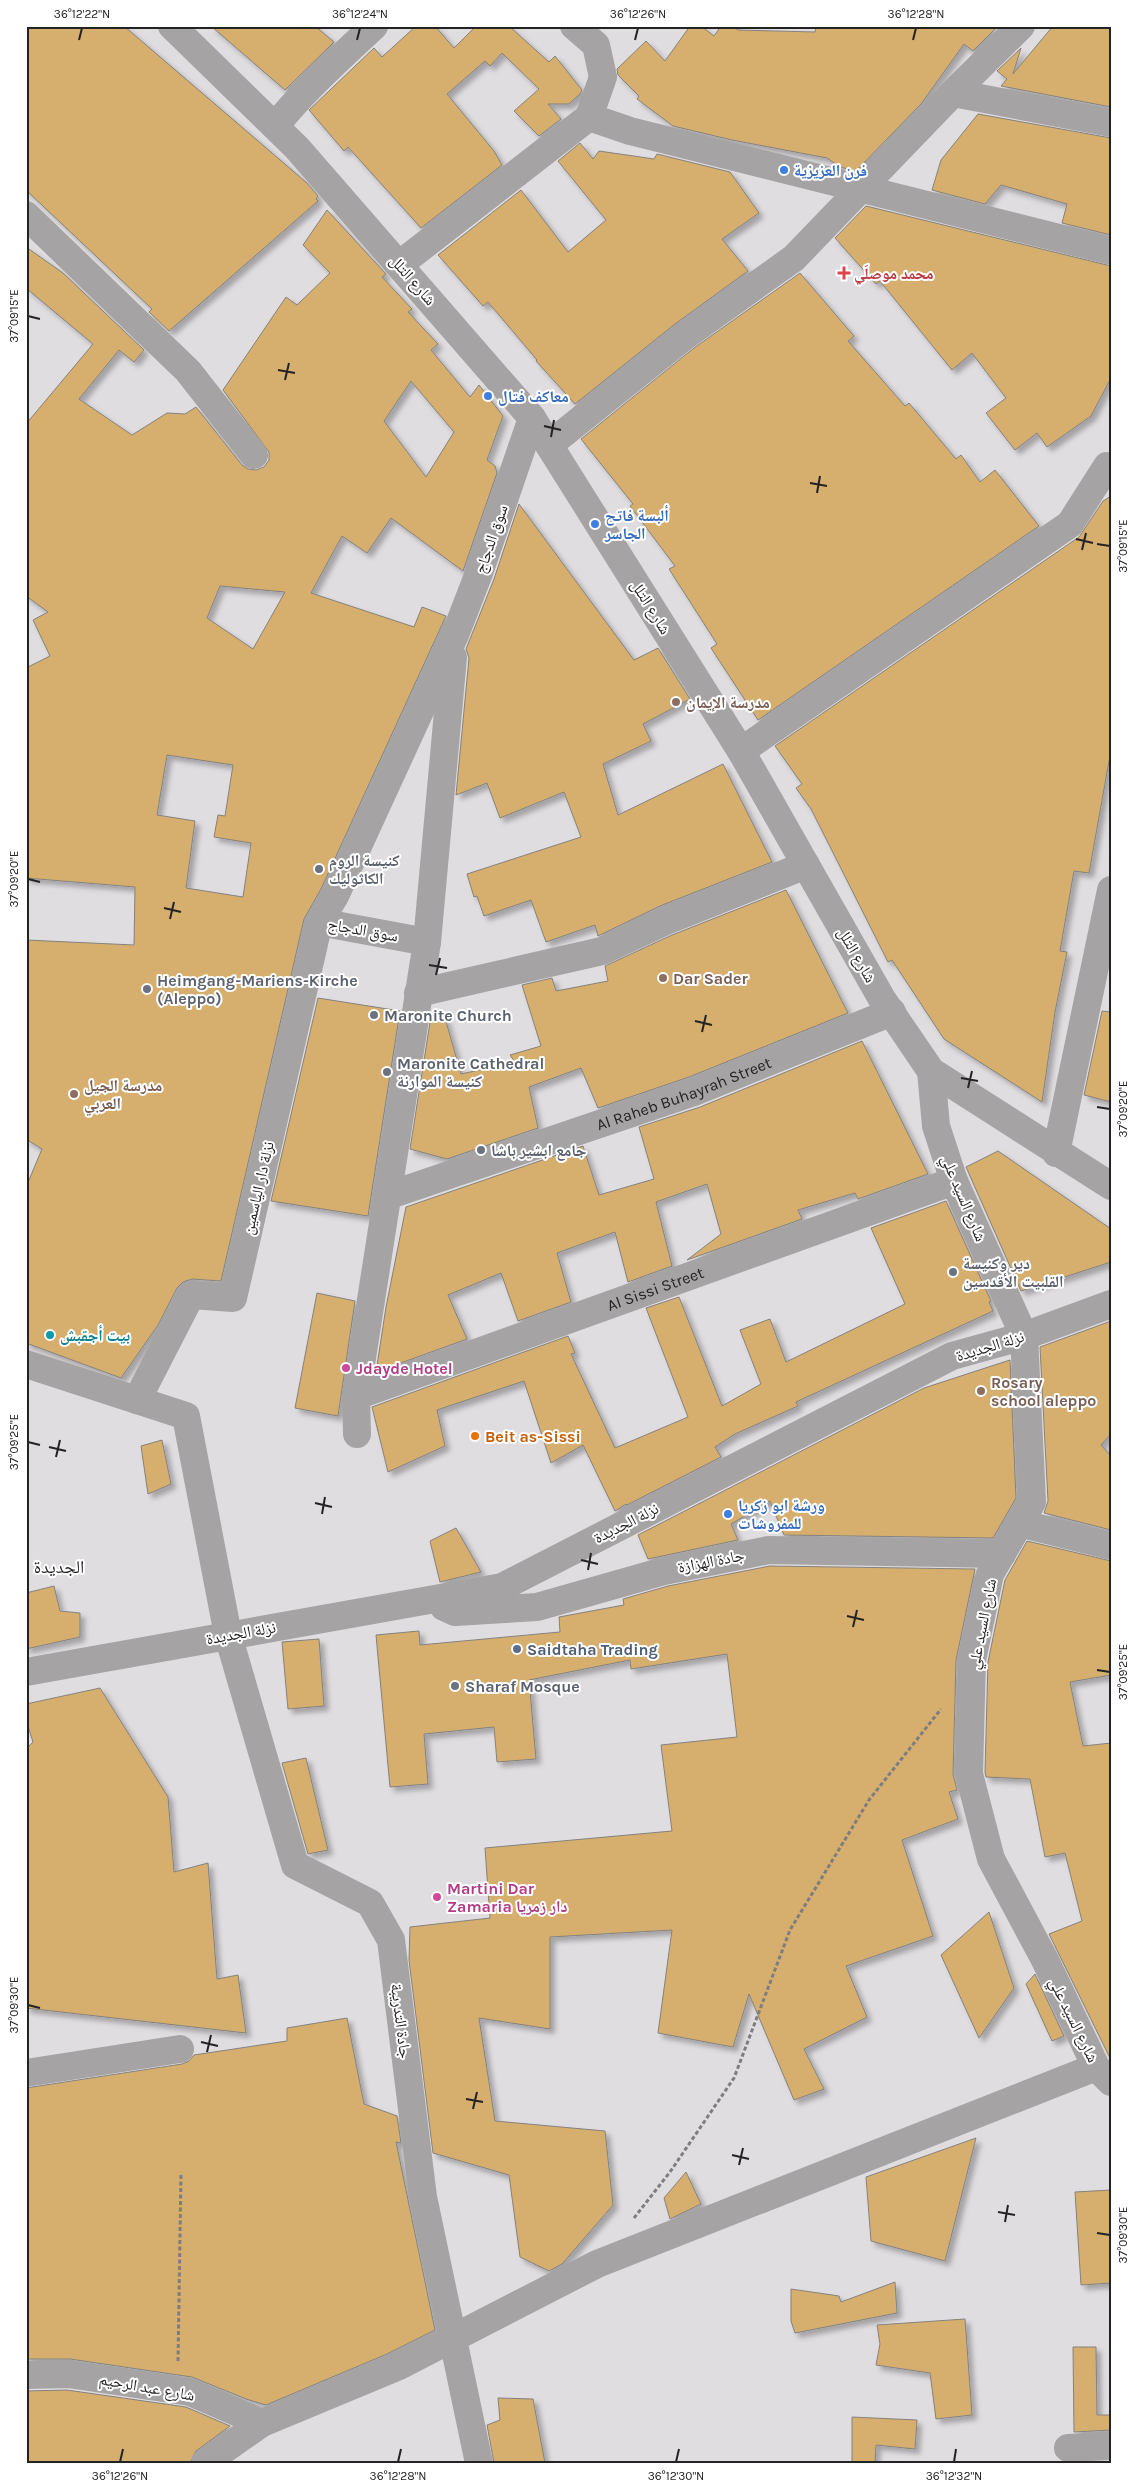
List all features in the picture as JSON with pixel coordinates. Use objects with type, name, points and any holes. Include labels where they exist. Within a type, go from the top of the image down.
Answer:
[{"type":"street","name":"شارع التلل","points":[[172,26],[276,125],[400,264],[532,418],[741,751],[882,999],[931,1071],[1111,1186]]},
{"type":"street","points":[[276,125],[312,84],[374,26]]},
{"type":"street","points":[[400,264],[588,117],[603,77],[596,45],[574,26]]},
{"type":"street","points":[[549,445],[685,336],[794,258],[953,93],[1021,26]]},
{"type":"street","points":[[953,93],[1111,123]]},
{"type":"street","points":[[588,117],[630,131],[1111,251]]},
{"type":"street","points":[[26,215],[188,371],[254,455]]},
{"type":"street","name":"سوق الدجاج","points":[[427,942],[319,922],[335,896],[455,635],[479,574],[532,418]]},
{"type":"street","points":[[741,751],[1070,524],[1110,464]]},
{"type":"street","points":[[357,1434],[356,1396],[427,942],[455,635]]},
{"type":"street","points":[[418,992],[602,951],[666,921],[806,865]]},
{"type":"street","points":[[1056,1152],[1111,890]]},
{"type":"street","name":"نزلة دار الياسمين","points":[[137,1400],[191,1294],[232,1298],[319,922]]},
{"type":"street","name":"Al Raheb Buhayrah Street","points":[[387,1196],[694,1092],[892,1012]]},
{"type":"street","name":"شارع السيد علي","points":[[931,1071],[936,1126],[954,1181],[1024,1336],[1032,1502],[990,1574],[972,1660],[970,1774],[991,1859],[1103,2074]]},
{"type":"street","name":"Al Sissi Street","points":[[356,1396],[954,1181]]},
{"type":"street","name":"نزلة الجديدة","points":[[26,1672],[502,1587],[952,1356],[1024,1336],[1111,1304]]},
{"type":"street","points":[[26,1364],[137,1400]]},
{"type":"street","name":"جادة التدريبة","points":[[137,1400],[186,1416],[228,1635],[295,1866],[370,1903],[391,1940],[423,2197],[479,2463]]},
{"type":"street","points":[[1019,1523],[1111,1546]]},
{"type":"street","name":"جادة الهزازة","points":[[427,1600],[455,1612],[537,1607],[664,1571],[769,1550],[1002,1554]]},
{"type":"street","points":[[26,2073],[180,2049]]},
{"type":"street","points":[[205,2463],[262,2423],[399,2366],[597,2264],[1103,2074]]},
{"type":"street","name":"شارع عبد الرحيم","points":[[26,2375],[68,2374],[190,2392],[262,2423]]},
{"type":"street","points":[[1068,2448],[1111,2446]]},
{"type":"path","points":[[628,2226],[670,2172],[734,2078],[790,1930],[870,1800],[942,1707]]},
{"type":"path","points":[[178,2370],[181,2173]]},
{"type":"building","points":[[26,26],[124,26],[307,183],[318,196],[316,199],[318,201],[169,331],[149,312],[152,309],[26,190]]},
{"type":"building","points":[[211,26],[315,26],[334,42],[285,90]]},
{"type":"building","points":[[416,26],[435,26],[454,48],[476,26],[509,26],[549,62],[555,56],[582,90],[569,104],[548,104],[561,119],[539,136],[514,111],[539,89],[502,53],[490,66],[485,61],[447,94],[494,151],[502,165],[421,228],[348,147],[344,151],[309,110],[374,48],[382,57]]},
{"type":"building","points":[[690,26],[701,26],[714,36],[721,26],[733,26],[738,30],[815,32],[816,26],[998,26],[973,51],[964,44],[921,104],[856,171],[840,167],[827,158],[732,140],[673,126],[637,99],[639,96],[618,75],[617,69],[646,41],[665,61]]},
{"type":"building","points":[[1053,26],[1111,26],[1111,107],[1001,86],[1007,79],[997,71],[1021,48],[1013,74]]},
{"type":"building","points":[[978,114],[1111,138],[1111,235],[1062,223],[1067,204],[1001,185],[985,204],[932,190],[941,160]]},
{"type":"building","points":[[580,143],[593,159],[599,151],[654,159],[657,154],[730,172],[759,213],[722,239],[748,271],[675,324],[575,404],[536,361],[488,302],[483,306],[438,255],[521,190],[568,252],[606,220],[558,161]]},
{"type":"building","points":[[866,206],[1111,266],[1111,378],[1091,416],[1047,447],[1037,433],[1015,450],[986,413],[1006,398],[972,353],[952,370],[880,281],[876,284],[835,238]]},
{"type":"building","points":[[327,210],[386,274],[382,277],[412,309],[408,312],[438,344],[431,350],[470,397],[479,385],[503,416],[487,460],[495,466],[497,473],[463,571],[391,518],[367,553],[342,536],[311,593],[414,627],[422,607],[446,616],[321,889],[304,919],[221,1281],[192,1279],[183,1282],[177,1288],[158,1325],[121,1378],[26,1343],[26,1187],[42,1149],[26,1139],[26,940],[134,945],[135,887],[26,878],[26,668],[50,656],[33,620],[48,612],[26,596],[26,424],[93,344],[26,288],[26,247],[63,273],[144,350],[134,362],[119,350],[79,399],[132,435],[167,413],[185,414],[196,407],[242,465],[248,469],[256,470],[264,467],[269,460],[269,452],[223,390],[286,297],[297,305],[330,273],[303,245]],"holes":[[[411,381],[454,432],[426,477],[384,421]],[[220,586],[285,592],[253,649],[207,618]],[[167,755],[233,765],[225,816],[218,815],[214,837],[251,843],[243,897],[186,888],[195,821],[157,815]]]},
{"type":"building","points":[[800,273],[854,336],[848,341],[905,406],[909,403],[956,459],[961,455],[980,482],[995,470],[1039,526],[758,720],[711,648],[717,644],[669,569],[675,566],[630,506],[633,504],[581,439],[694,348]]},
{"type":"building","points":[[1111,496],[1111,750],[1089,873],[1074,871],[1060,951],[1067,952],[1055,1012],[1042,1102],[944,1039],[892,960],[888,962],[811,809],[796,788],[802,784],[775,746],[1079,537],[1103,501]]},
{"type":"building","points":[[519,504],[634,660],[658,648],[690,699],[643,724],[651,741],[603,764],[618,815],[723,764],[772,862],[660,906],[598,936],[595,925],[546,942],[531,900],[484,916],[477,896],[474,897],[467,874],[581,837],[564,792],[500,818],[487,783],[456,795],[469,658],[466,649],[494,579]]},
{"type":"building","points":[[786,890],[848,1013],[689,1077],[598,1108],[581,1068],[529,1087],[538,1128],[447,1159],[410,1149],[431,1016],[445,1018],[461,1074],[515,1062],[510,1055],[541,1046],[522,985],[552,978],[556,991],[608,981],[605,966],[672,935]]},
{"type":"building","points":[[318,998],[400,1011],[368,1216],[271,1201]]},
{"type":"building","points":[[1102,1011],[1111,1012],[1111,1102],[1084,1095]]},
{"type":"building","points":[[862,1041],[928,1174],[858,1199],[855,1193],[798,1210],[802,1219],[687,1260],[721,1234],[707,1184],[656,1202],[672,1266],[628,1282],[615,1232],[557,1253],[571,1302],[518,1321],[501,1273],[448,1295],[467,1339],[376,1372],[386,1307],[406,1207],[583,1146],[599,1195],[654,1179],[639,1127],[700,1107]]},
{"type":"building","points":[[998,1151],[1111,1229],[1111,1262],[1021,1291],[966,1167]]},
{"type":"building","points":[[946,1201],[991,1301],[989,1302],[993,1311],[796,1402],[798,1406],[735,1434],[715,1447],[721,1457],[615,1511],[583,1445],[551,1463],[524,1381],[437,1410],[445,1446],[388,1472],[372,1407],[568,1336],[575,1353],[571,1354],[615,1448],[688,1417],[646,1308],[679,1297],[722,1406],[761,1384],[740,1330],[770,1319],[786,1362],[905,1304],[871,1228]]},
{"type":"building","points":[[317,1293],[355,1301],[338,1416],[295,1408]]},
{"type":"building","points":[[1111,1321],[1111,1434],[1101,1445],[1111,1456],[1111,1530],[1044,1513],[1048,1501],[1040,1347]]},
{"type":"building","points":[[1010,1360],[1016,1498],[993,1538],[784,1535],[770,1501],[731,1524],[738,1540],[648,1559],[638,1535],[924,1388]]},
{"type":"building","points":[[162,1440],[171,1484],[148,1494],[141,1446]]},
{"type":"building","points":[[456,1528],[481,1572],[440,1582],[430,1541]]},
{"type":"building","points":[[1027,1541],[1111,1561],[1111,1675],[1070,1682],[1083,1746],[1111,1743],[1111,2060],[1049,1934],[1082,1921],[1065,1853],[1045,1857],[1030,1779],[986,1777],[985,1772],[988,1662],[1005,1580]]},
{"type":"building","points":[[770,1566],[975,1569],[956,1660],[953,1774],[957,1790],[949,1792],[958,1819],[902,1840],[933,1936],[846,1966],[867,2017],[804,2049],[824,2089],[794,2100],[749,1994],[733,2047],[658,2033],[672,1930],[550,1937],[550,2029],[479,2018],[495,2121],[605,2131],[613,2205],[562,2264],[549,2271],[520,2257],[509,2175],[433,2153],[409,1960],[410,1927],[490,1918],[485,1848],[672,1831],[661,1745],[737,1737],[727,1654],[631,1669],[630,1660],[529,1680],[536,1759],[497,1762],[494,1727],[424,1734],[428,1784],[390,1787],[376,1635],[419,1631],[420,1645],[560,1632],[559,1617],[624,1605],[623,1599],[668,1586]]},
{"type":"building","points":[[54,1586],[60,1611],[80,1613],[80,1637],[26,1649],[26,1593]]},
{"type":"building","points":[[319,1639],[324,1706],[288,1709],[282,1642]]},
{"type":"building","points":[[100,1688],[168,1797],[174,1872],[208,1863],[217,1979],[238,1975],[246,2033],[26,2008],[26,1749],[33,1742],[26,1720],[26,1704]]},
{"type":"building","points":[[306,1758],[328,1850],[308,1854],[282,1763]]},
{"type":"building","points":[[989,1912],[1014,1988],[979,2038],[941,1955]]},
{"type":"building","points":[[1035,1974],[1064,2036],[1052,2041],[1026,1984]]},
{"type":"building","points":[[347,2018],[364,2104],[397,2116],[401,2143],[396,2142],[435,2330],[387,2354],[266,2405],[192,2377],[70,2359],[26,2359],[26,2088],[182,2064],[189,2061],[194,2055],[287,2041],[287,2028]]},
{"type":"building","points":[[976,2138],[945,2261],[871,2241],[866,2177]]},
{"type":"building","points":[[686,2172],[701,2204],[670,2219],[664,2198]]},
{"type":"building","points":[[1111,2190],[1111,2283],[1081,2285],[1075,2192]]},
{"type":"building","points":[[895,2282],[897,2313],[795,2333],[791,2321],[791,2289],[839,2296],[841,2302]]},
{"type":"building","points":[[965,2319],[972,2415],[936,2419],[930,2373],[876,2365],[880,2344],[877,2325]]},
{"type":"building","points":[[1073,2347],[1096,2347],[1097,2415],[1111,2415],[1111,2430],[1074,2432]]},
{"type":"building","points":[[67,2390],[186,2407],[230,2426],[196,2451],[190,2463],[26,2463],[26,2391]]},
{"type":"building","points":[[498,2398],[533,2399],[545,2463],[494,2463],[487,2425],[500,2420]]},
{"type":"building","points":[[852,2417],[917,2420],[915,2449],[876,2445],[875,2463],[852,2463]]},
{"type":"place","name":"فرن العزيزية","points":[[784,170]]},
{"type":"place","name":"محمد موصلَي","points":[[844,273]]},
{"type":"place","name":"معاكف فتال","points":[[488,396]]},
{"type":"place","name":"ألبسة فاتح الجاسر","points":[[595,524]]},
{"type":"place","name":"مدرسة الإيمان","points":[[676,702]]},
{"type":"place","name":"كنيسة الروم الكاثوليك","points":[[319,869]]},
{"type":"place","name":"Dar Sader","points":[[663,978]]},
{"type":"place","name":"Heimgang-Mariens-Kirche (Aleppo)","points":[[147,989]]},
{"type":"place","name":"Maronite Church","points":[[374,1015]]},
{"type":"place","name":"Maronite Cathedral كنيسة الموارنة","points":[[387,1072]]},
{"type":"place","name":"مدرسة الجيل العربي","points":[[74,1094]]},
{"type":"place","name":"جامع ابشير باشا","points":[[481,1150]]},
{"type":"place","name":"دير وكنيسة القلبيت الأقدسين","points":[[953,1272]]},
{"type":"place","name":"بيت أجقبش","points":[[50,1335]]},
{"type":"place","name":"Jdayde Hotel","points":[[346,1368]]},
{"type":"place","name":"Rosary school aleppo","points":[[981,1391]]},
{"type":"place","name":"Beit as-Sissi","points":[[475,1436]]},
{"type":"place","name":"ورشة ابو زكريا للمفروشات","points":[[728,1514]]},
{"type":"place","name":"Saidtaha Trading","points":[[517,1649]]},
{"type":"place","name":"Sharaf Mosque","points":[[455,1686]]},
{"type":"place","name":"Martini Dar Zamaria دار زمريا","points":[[437,1897]]},
{"type":"district","name":"الجديدة","points":[[59,1567]]}]
